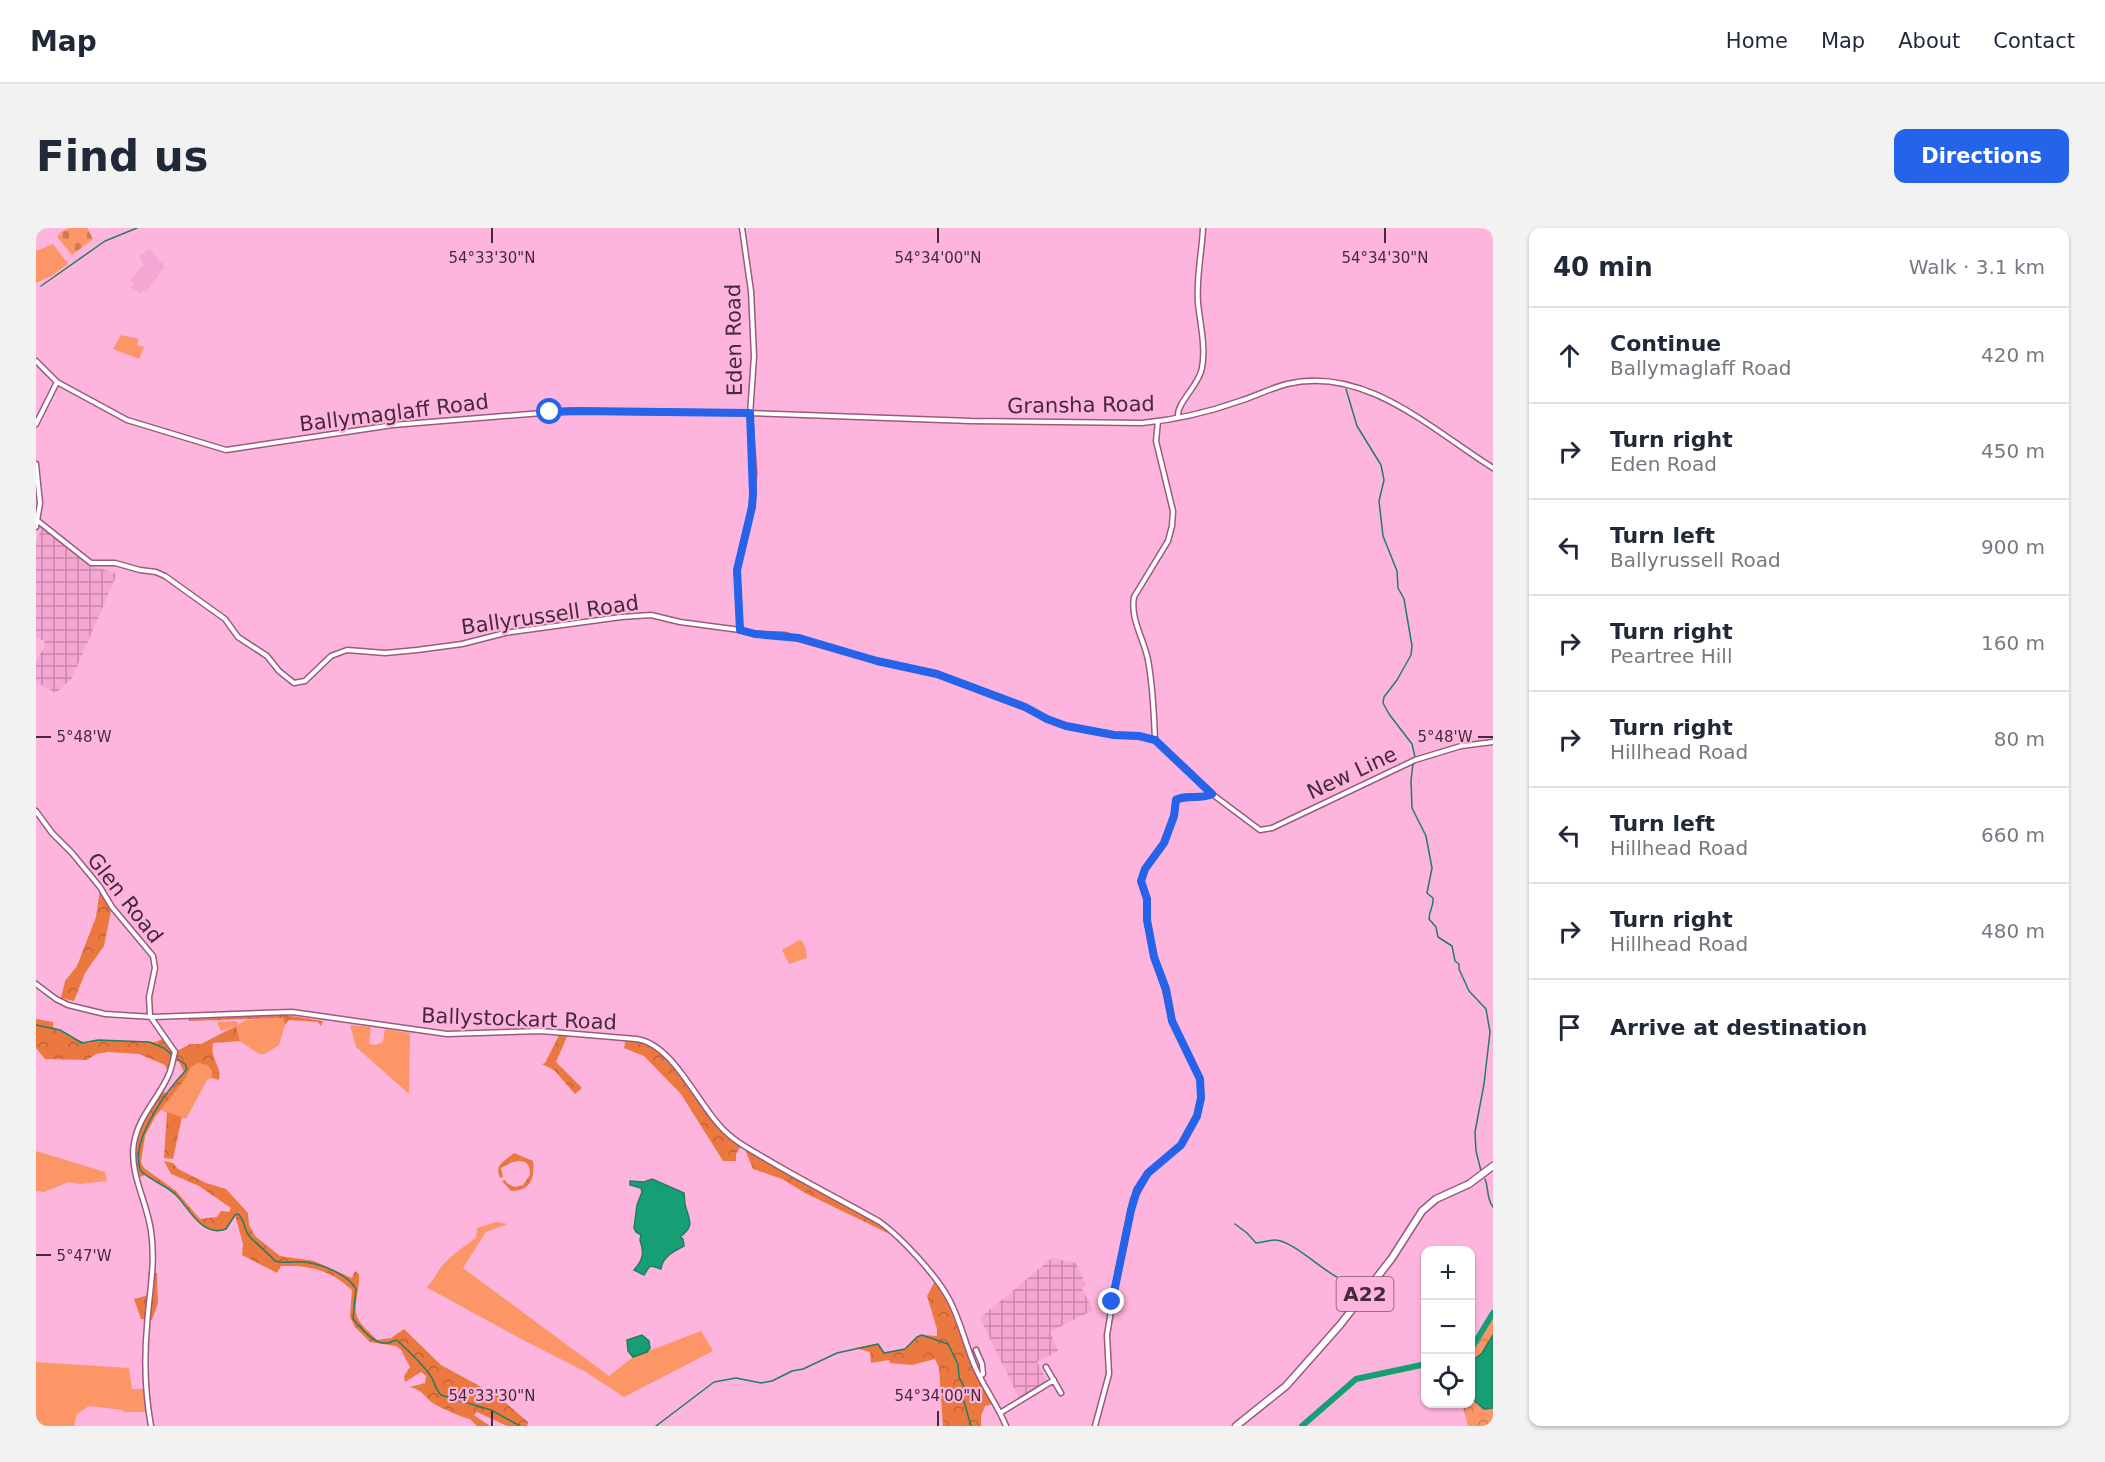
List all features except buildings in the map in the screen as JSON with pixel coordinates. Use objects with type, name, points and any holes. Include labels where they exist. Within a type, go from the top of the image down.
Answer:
[{"type":"highway","name":"A22","points":[[1236,1426],[1286,1386],[1340,1325],[1392,1258],[1422,1211],[1436,1200],[1469,1184],[1493,1166]]},
{"type":"street","name":"Eden Road","points":[[740,630],[737,570],[752,507],[750,413],[754,356],[751,291],[742,228]]},
{"type":"street","points":[[1178,417],[1178,408],[1197,383],[1202,369],[1203,326],[1198,292],[1199,254],[1203,228]]},
{"type":"street","points":[[36,361],[57,382],[36,424]]},
{"type":"street","name":"Ballymaglaff Road","points":[[57,382],[132,422],[226,450],[377,427],[550,412],[750,413]]},
{"type":"street","name":"Gransha Road","points":[[750,413],[960,421],[1129,423],[1178,417],[1229,404],[1292,383],[1350,384],[1407,412],[1493,468]]},
{"type":"street","points":[[1095,1426],[1109,1374],[1107,1335],[1133,1200],[1148,1173],[1185,1139],[1197,1116],[1201,1098],[1200,1079],[1172,1021],[1166,989],[1154,957],[1147,920],[1147,899],[1141,877],[1164,843],[1174,816],[1176,800],[1181,797],[1207,797],[1212,794],[1155,740],[1148,657],[1133,608],[1134,597],[1168,542],[1172,526],[1173,511],[1156,441],[1158,421]]},
{"type":"street","points":[[36,464],[39,496],[36,527]]},
{"type":"street","name":"Ballyrussell Road","points":[[38,520],[91,563],[115,563],[165,576],[225,619],[238,637],[267,656],[286,678],[294,683],[305,681],[331,656],[347,650],[385,653],[409,651],[462,644],[505,633],[651,615],[755,634],[799,638],[877,661],[937,674],[1025,707],[1066,726],[1155,740]]},
{"type":"street","name":"New Line","points":[[1212,794],[1260,830],[1272,828],[1415,760],[1452,748],[1493,742]]},
{"type":"street","name":"Glen Road","points":[[37,814],[100,887],[112,907],[153,956],[155,968],[149,997],[150,1016]]},
{"type":"street","name":"Ballystockart Road","points":[[36,984],[56,999],[78,1008],[105,1014],[150,1016],[292,1012],[447,1034],[549,1031],[647,1042],[679,1068],[713,1119],[737,1141],[880,1222],[927,1269],[944,1290],[966,1346],[1006,1426]]},
{"type":"street","points":[[150,1016],[174,1056],[169,1075],[140,1121],[135,1135],[133,1156],[134,1169],[151,1229],[153,1247],[153,1282],[144,1361],[151,1426]]},
{"type":"street","points":[[976,1350],[984,1370],[980,1376]]},
{"type":"street","points":[[1046,1366],[1061,1393]]},
{"type":"street","points":[[1000,1413],[1054,1380]]},
{"type":"shaded area","points":[[150,249],[163,263],[165,269],[163,268],[146,292],[143,291],[141,294],[131,287],[134,284],[130,280],[144,265],[139,256]]},
{"type":"shaded area","points":[[42,528],[86,563],[117,574],[72,678],[56,693],[36,682],[36,661],[45,646],[44,641],[36,637],[36,541]]},
{"type":"shaded area","points":[[652,1179],[684,1193],[690,1224],[680,1237],[683,1239],[684,1246],[666,1258],[661,1269],[649,1267],[644,1275],[634,1270],[642,1255],[641,1235],[634,1228],[637,1205],[642,1192],[641,1188],[630,1185],[630,1181],[644,1182]]},
{"type":"shaded area","points":[[1052,1258],[1076,1263],[1086,1285],[1082,1288],[1093,1310],[1050,1332],[1058,1351],[1037,1362],[1047,1381],[1019,1398],[980,1318]]},
{"type":"shaded area","points":[[642,1335],[649,1341],[650,1348],[647,1352],[633,1357],[628,1351],[627,1340]]},
{"type":"shaded area","points":[[1493,1335],[1493,1408],[1484,1409],[1475,1401],[1475,1359],[1482,1353]]},
{"type":"green space","points":[[69,228],[87,228],[93,239],[72,255],[57,237]]},
{"type":"green space","points":[[53,244],[68,264],[53,275],[36,283],[36,251]]},
{"type":"green space","points":[[121,335],[139,339],[137,345],[144,347],[139,359],[113,349]]},
{"type":"green space","points":[[100,889],[111,911],[104,946],[85,973],[74,1001],[61,998],[65,981],[77,966],[96,917]]},
{"type":"green space","points":[[799,940],[806,949],[807,958],[789,964],[782,950]]},
{"type":"green space","points":[[285,1015],[323,1021],[321,1026],[318,1022],[289,1020],[285,1025],[283,1018],[189,1021],[189,1019]]},
{"type":"green space","points":[[284,1018],[285,1025],[279,1045],[265,1054],[259,1054],[240,1041],[236,1026],[221,1031],[217,1022],[236,1021],[238,1025],[246,1020]]},
{"type":"green space","points":[[36,1019],[53,1022],[53,1027],[72,1038],[87,1043],[98,1040],[156,1042],[162,1039],[172,1053],[168,1072],[165,1065],[139,1054],[108,1052],[96,1054],[87,1060],[45,1059],[36,1048]]},
{"type":"green space","points":[[350,1025],[371,1027],[369,1044],[375,1045],[383,1042],[385,1029],[410,1033],[409,1094],[356,1047]]},
{"type":"green space","points":[[236,1026],[240,1041],[213,1043],[219,1080],[212,1078],[212,1071],[207,1065],[199,1063],[191,1067],[186,1078],[155,1117],[145,1136],[141,1162],[144,1168],[176,1191],[200,1219],[217,1217],[221,1211],[229,1212],[231,1208],[199,1186],[171,1174],[164,1161],[173,1163],[178,1169],[206,1183],[226,1189],[248,1213],[249,1225],[255,1236],[280,1256],[314,1261],[352,1278],[355,1271],[359,1274],[357,1317],[377,1340],[391,1338],[404,1329],[441,1365],[498,1396],[528,1422],[527,1426],[507,1426],[477,1412],[474,1415],[490,1426],[477,1426],[470,1419],[433,1403],[419,1391],[410,1387],[425,1383],[426,1376],[421,1372],[405,1382],[404,1376],[410,1367],[401,1350],[396,1346],[370,1342],[355,1327],[350,1317],[352,1290],[344,1283],[328,1273],[311,1268],[281,1266],[277,1273],[242,1255],[243,1244],[235,1215],[226,1229],[217,1231],[209,1229],[196,1219],[171,1190],[145,1175],[140,1177],[136,1154],[140,1132],[161,1092],[168,1093],[184,1072],[179,1062],[174,1060],[177,1051],[190,1044],[201,1044]]},
{"type":"green space","points":[[558,1032],[569,1032],[556,1062],[582,1088],[575,1094],[554,1070],[542,1064],[545,1063],[558,1037]]},
{"type":"green space","points":[[626,1038],[651,1044],[679,1068],[712,1119],[727,1136],[741,1146],[736,1154],[736,1161],[723,1161],[681,1094],[644,1056],[624,1048]]},
{"type":"green space","points":[[199,1063],[207,1065],[212,1071],[212,1078],[207,1080],[186,1119],[160,1110],[186,1078],[191,1067]]},
{"type":"green space","points":[[167,1112],[182,1117],[173,1159],[164,1158]]},
{"type":"green space","points":[[747,1149],[880,1224],[894,1236],[807,1194],[782,1179],[753,1169],[746,1152]]},
{"type":"green space","points":[[36,1151],[105,1172],[107,1181],[79,1184],[69,1182],[44,1192],[36,1191]]},
{"type":"green space","points":[[514,1153],[533,1161],[533,1173],[527,1186],[511,1191],[502,1181],[505,1180],[515,1187],[523,1185],[530,1175],[528,1164],[516,1161],[501,1168],[503,1177],[500,1178],[499,1166]]},
{"type":"green space","points":[[496,1222],[508,1224],[486,1232],[463,1268],[609,1376],[633,1357],[701,1331],[713,1351],[624,1397],[584,1371],[426,1287],[449,1259],[476,1238],[477,1228]]},
{"type":"green space","points":[[148,1273],[157,1273],[158,1303],[152,1320],[141,1319],[134,1299],[149,1295]]},
{"type":"green space","points":[[935,1281],[949,1305],[977,1378],[993,1404],[985,1406],[981,1416],[981,1426],[943,1426],[939,1368],[935,1359],[912,1365],[890,1363],[889,1360],[871,1363],[870,1352],[855,1348],[878,1344],[884,1353],[905,1349],[922,1335],[937,1336],[927,1296]]},
{"type":"green space","points":[[1493,1318],[1493,1426],[1468,1426],[1463,1408],[1475,1408],[1475,1349]]},
{"type":"green space","points":[[36,1362],[129,1368],[132,1389],[143,1389],[146,1412],[123,1412],[123,1410],[89,1406],[77,1414],[74,1426],[36,1426]]},
{"type":"waterway","points":[[41,286],[105,241],[137,228]]},
{"type":"waterway","points":[[1346,389],[1357,426],[1381,465],[1384,480],[1379,501],[1383,536],[1397,571],[1398,588],[1404,599],[1412,646],[1411,655],[1384,697],[1383,703],[1412,744],[1415,757]]},
{"type":"waterway","points":[[1413,764],[1412,808],[1426,836],[1432,868],[1427,893],[1433,898],[1429,919],[1436,927],[1438,937],[1452,946],[1455,961],[1459,964],[1469,991],[1486,1009],[1490,1032],[1475,1132],[1476,1151],[1481,1171]]},
{"type":"waterway","points":[[36,1025],[60,1030],[82,1043],[98,1040],[149,1042],[164,1048],[172,1055]]},
{"type":"waterway","points":[[176,1058],[185,1064],[187,1069],[161,1102],[145,1131],[138,1159],[141,1171],[172,1192],[203,1226],[217,1231],[226,1229],[238,1214],[248,1235],[275,1261],[311,1263],[341,1274],[356,1289],[353,1319],[368,1335],[382,1343],[396,1340],[399,1342],[425,1368],[441,1395],[491,1410],[520,1426]]},
{"type":"waterway","points":[[1485,1179],[1489,1200],[1493,1207]]},
{"type":"waterway","points":[[1235,1224],[1256,1243],[1282,1241],[1337,1277]]},
{"type":"waterway","points":[[1475,1343],[1493,1313]]},
{"type":"waterway","points":[[656,1426],[714,1382],[736,1378],[761,1383],[772,1381],[837,1353],[878,1344],[884,1353],[905,1349],[922,1335],[948,1344],[958,1364],[959,1377],[964,1387],[963,1398],[971,1426]]},
{"type":"waterway","points":[[1302,1426],[1356,1379],[1421,1365]]},
{"type":"route","points":[[550,412],[750,413],[754,472],[753,494],[736,579],[740,630],[755,634],[776,634],[799,638],[877,661],[929,671],[1025,707],[1055,723],[1077,729],[1155,740],[1212,794],[1207,797],[1181,797],[1176,800],[1174,816],[1164,843],[1141,877],[1148,904],[1147,920],[1154,957],[1166,989],[1172,1021],[1200,1079],[1201,1098],[1197,1116],[1181,1145],[1148,1173],[1137,1190],[1112,1302]]}]
